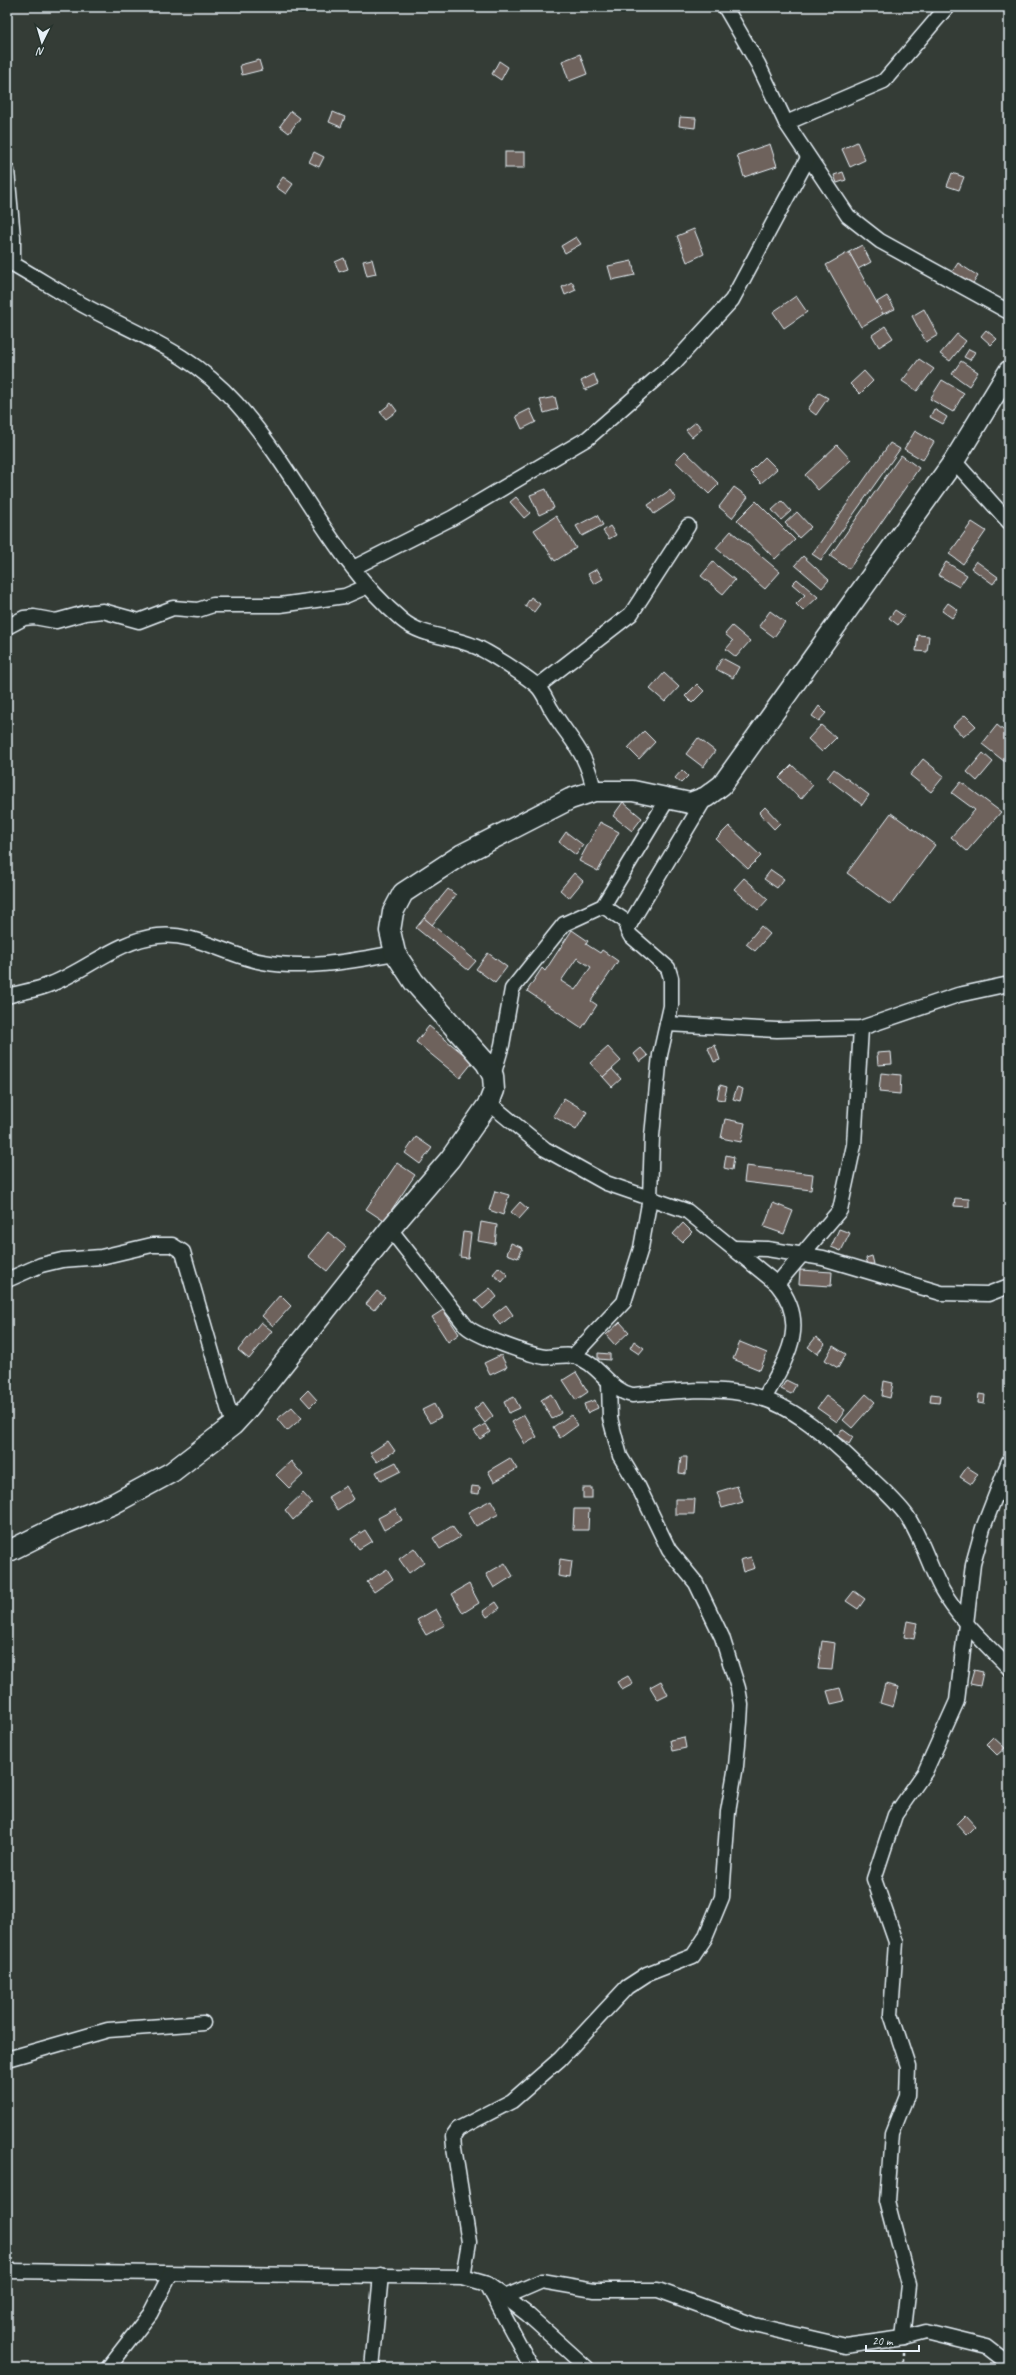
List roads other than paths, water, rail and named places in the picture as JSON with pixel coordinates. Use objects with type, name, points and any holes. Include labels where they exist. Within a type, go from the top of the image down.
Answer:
[{"type":"main road","points":[[7,1552],[59,1526],[113,1504],[172,1472],[239,1418],[390,1229],[450,1159],[489,1103],[494,1090],[493,1076],[471,1044],[451,1025],[414,982],[395,954],[390,931],[393,912],[403,893],[461,855],[570,799],[594,791],[633,791],[668,800],[690,803],[706,797],[722,785],[954,461],[1009,371]]},
{"type":"street","points":[[725,7],[758,64],[786,123],[848,216],[880,241],[1009,312]]},
{"type":"street","points":[[786,123],[884,81],[947,7]]},
{"type":"street","points":[[353,568],[452,518],[588,438],[675,362],[732,300],[808,158]]},
{"type":"street","points":[[7,170],[13,237],[10,264],[83,305],[166,345],[199,367],[234,401],[258,428],[366,587],[404,621],[421,631],[475,646],[538,686],[552,711],[584,756],[590,769],[594,791]]},
{"type":"street","points":[[954,461],[1009,522]]},
{"type":"street","points":[[538,686],[631,614],[688,526]]},
{"type":"street","points":[[7,627],[24,618],[34,617],[56,621],[84,613],[104,611],[139,620],[173,608],[198,610],[213,605],[286,605],[344,596],[366,587]]},
{"type":"street","points":[[573,1356],[624,1302],[641,1248],[650,1198],[652,1136],[657,1082],[671,991],[668,968],[630,935],[627,929],[706,797]]},
{"type":"street","points":[[493,1076],[502,1045],[512,989],[564,924],[603,906],[668,800]]},
{"type":"street","points":[[603,906],[630,924]]},
{"type":"street","points":[[7,996],[50,985],[127,943],[157,936],[177,936],[262,962],[288,965],[326,965],[395,954]]},
{"type":"street","points":[[667,1024],[777,1030],[861,1028],[958,995],[1009,984]]},
{"type":"street","points":[[777,1284],[804,1255],[840,1210],[854,1145],[861,1028]]},
{"type":"street","points":[[489,1103],[545,1149],[606,1183],[687,1211],[777,1284],[786,1294],[792,1308],[794,1330],[792,1346],[764,1399]]},
{"type":"street","points":[[390,1229],[471,1331],[544,1357],[573,1356],[593,1366],[622,1393],[632,1395],[712,1390],[742,1393],[764,1399],[789,1411],[830,1439],[906,1516],[943,1590],[967,1624],[1009,1668]]},
{"type":"street","points":[[7,1280],[41,1265],[62,1260],[101,1257],[152,1245],[172,1245],[183,1252],[239,1418]]},
{"type":"street","points":[[734,1248],[767,1249],[822,1258],[941,1293],[988,1294],[1009,1286]]},
{"type":"street","points":[[463,2277],[470,2242],[453,2136],[458,2129],[512,2101],[560,2059],[627,1987],[647,1974],[693,1956],[705,1938],[722,1897],[728,1812],[736,1766],[740,1722],[741,1705],[738,1688],[722,1637],[696,1583],[669,1550],[638,1486],[620,1456],[610,1418],[610,1383]]},
{"type":"street","points":[[903,2338],[909,2285],[887,2201],[892,2133],[907,2095],[908,2066],[891,2014],[896,1942],[874,1879],[895,1815],[925,1772],[957,1701],[973,1564],[983,1528],[1009,1461]]},
{"type":"street","points":[[7,2059],[108,2030],[203,2023]]},
{"type":"street","points":[[7,2271],[170,2275],[381,2275],[463,2277],[487,2284],[505,2297],[528,2314],[587,2368]]},
{"type":"street","points":[[108,2368],[150,2314],[170,2275]]},
{"type":"street","points":[[372,2368],[381,2275]]},
{"type":"street","points":[[505,2297],[542,2281],[594,2290],[658,2290],[754,2325],[845,2346],[903,2338],[926,2332],[987,2347],[1009,2364]]},
{"type":"street","points":[[487,2284],[532,2368]]}]
